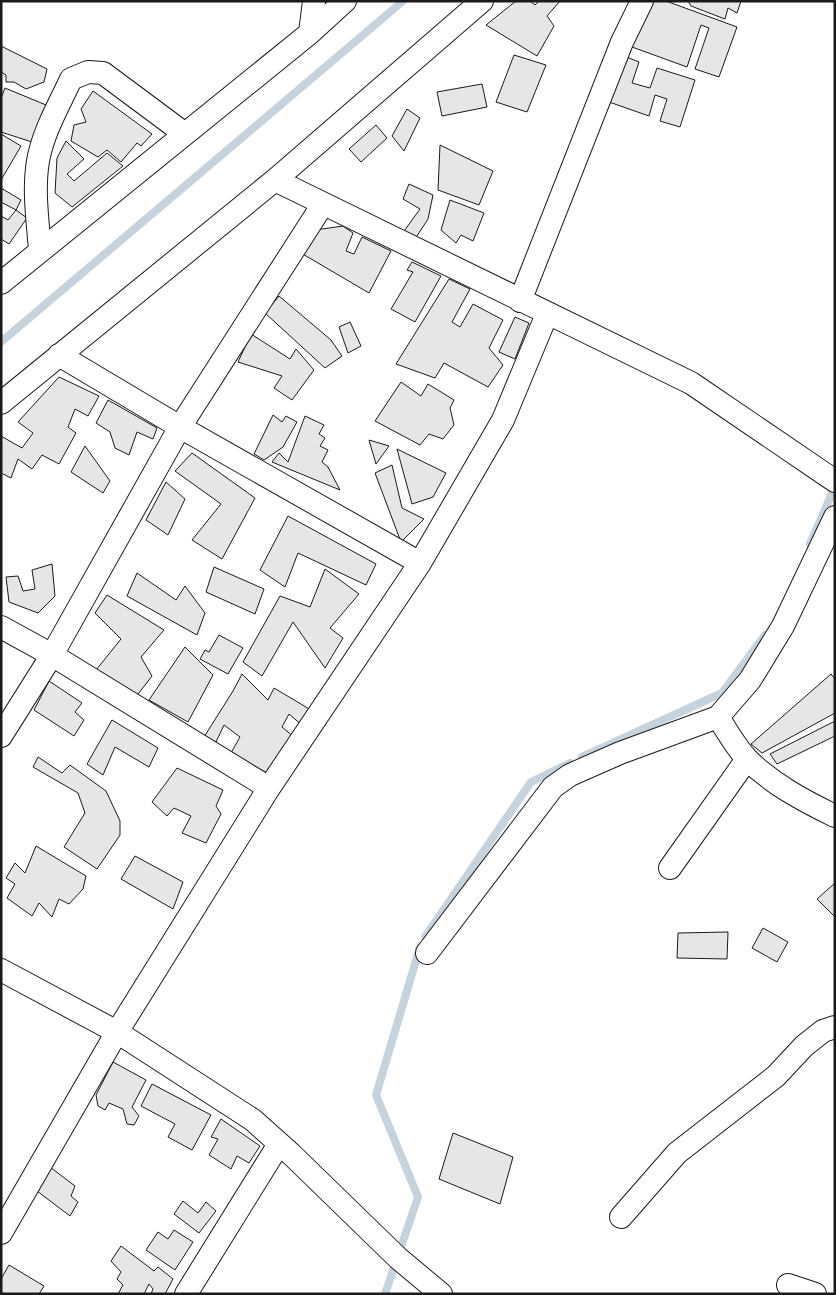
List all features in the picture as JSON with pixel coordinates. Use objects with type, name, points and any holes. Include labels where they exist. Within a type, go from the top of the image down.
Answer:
[{"type":"street","points":[[310,34],[314,1]]},
{"type":"street","points":[[1,283],[310,34],[345,1]]},
{"type":"street","points":[[1,403],[275,180],[482,1]]},
{"type":"street","points":[[520,301],[622,42],[642,1]]},
{"type":"street","points":[[40,251],[36,184],[38,161],[45,136],[72,78],[88,72],[102,73],[185,134]]},
{"type":"street","points":[[275,180],[520,301],[692,383],[835,481]]},
{"type":"street","points":[[1,736],[52,655],[180,427],[323,204]]},
{"type":"street","points":[[1,1233],[117,1032],[269,788],[420,563],[503,420],[547,314]]},
{"type":"street","points":[[59,355],[180,427],[420,563]]},
{"type":"street","points":[[427,953],[553,787],[570,775],[620,753],[718,717],[750,680],[783,626],[835,517]]},
{"type":"street","points":[[1,627],[52,655],[269,788]]},
{"type":"street","points":[[718,717],[734,744],[747,759],[798,798],[835,816]]},
{"type":"street","points":[[670,868],[747,759]]},
{"type":"street","points":[[1,970],[117,1032],[253,1120],[398,1258],[438,1293]]},
{"type":"street","points":[[621,1217],[677,1153],[776,1076],[804,1046],[823,1031],[835,1027]]},
{"type":"street","points":[[186,1294],[279,1144]]},
{"type":"street","points":[[788,1285],[815,1294]]},
{"type":"building","points":[[516,1],[530,1],[535,5],[539,1],[560,1],[547,16],[554,26],[537,56],[486,25]]},
{"type":"building","points":[[648,1],[666,1],[737,27],[719,77],[695,69],[709,28],[701,25],[687,67],[632,47]]},
{"type":"building","points":[[688,1],[741,1],[737,13],[728,8],[725,19],[691,6]]},
{"type":"building","points":[[1,46],[47,69],[44,82],[26,89],[14,82],[6,82],[6,75],[1,72]]},
{"type":"building","points":[[514,55],[546,65],[527,112],[496,102]]},
{"type":"building","points":[[624,56],[639,62],[632,83],[650,88],[657,68],[695,80],[680,127],[660,121],[667,99],[655,95],[649,116],[609,102]]},
{"type":"building","points":[[482,84],[487,107],[442,116],[437,92]]},
{"type":"building","points":[[5,88],[46,105],[32,142],[1,132],[1,98]]},
{"type":"building","points":[[93,91],[152,134],[141,146],[137,143],[121,162],[107,150],[98,157],[71,141],[74,125],[86,122],[81,109]]},
{"type":"building","points":[[407,109],[420,118],[404,151],[392,136]]},
{"type":"building","points":[[376,125],[387,138],[361,162],[349,149]]},
{"type":"building","points":[[1,134],[21,146],[1,180]]},
{"type":"building","points":[[66,141],[84,159],[67,174],[74,181],[107,153],[123,166],[72,207],[55,193],[57,158]]},
{"type":"building","points":[[440,145],[493,171],[479,205],[438,190]]},
{"type":"building","points":[[409,184],[433,195],[428,219],[415,239],[402,234],[420,209],[403,199]]},
{"type":"building","points":[[1,188],[21,200],[16,210],[1,202]]},
{"type":"building","points":[[450,200],[484,213],[473,241],[461,235],[456,243],[441,230]]},
{"type":"building","points":[[16,210],[27,218],[9,244],[1,239],[1,216],[8,220]]},
{"type":"building","points":[[343,226],[353,233],[346,251],[354,254],[362,237],[391,251],[369,293],[301,253],[315,230]]},
{"type":"building","points":[[412,262],[441,276],[415,322],[391,309],[413,272],[407,270]]},
{"type":"building","points":[[449,279],[470,289],[452,322],[460,327],[473,304],[503,320],[489,348],[503,365],[488,387],[444,363],[435,378],[396,364]]},
{"type":"building","points":[[279,296],[331,340],[342,356],[325,368],[265,313]]},
{"type":"building","points":[[515,317],[529,323],[515,359],[499,352]]},
{"type":"building","points":[[350,322],[361,346],[348,353],[339,327]]},
{"type":"building","points":[[251,334],[290,359],[296,349],[314,370],[292,400],[274,388],[282,376],[238,362]]},
{"type":"building","points":[[59,377],[99,396],[88,416],[75,409],[68,427],[76,433],[59,464],[42,455],[32,469],[18,459],[11,478],[1,473],[1,436],[22,448],[33,433],[18,422]]},
{"type":"building","points":[[401,382],[421,396],[428,384],[454,400],[450,408],[454,425],[443,439],[429,434],[420,445],[375,421]]},
{"type":"building","points":[[108,400],[157,428],[153,439],[137,432],[129,455],[115,448],[110,432],[96,423]]},
{"type":"building","points":[[273,415],[282,422],[286,416],[297,422],[283,447],[264,460],[254,454]]},
{"type":"building","points":[[305,416],[324,425],[319,434],[325,438],[320,446],[328,450],[322,462],[328,467],[340,490],[272,462],[279,453],[288,462]]},
{"type":"building","points":[[369,440],[389,446],[376,464]]},
{"type":"building","points":[[85,446],[110,481],[103,493],[71,472]]},
{"type":"building","points":[[397,449],[446,473],[433,497],[412,504]]},
{"type":"building","points":[[192,453],[255,498],[222,559],[192,540],[221,504],[175,471]]},
{"type":"building","points":[[392,465],[402,508],[424,519],[401,542],[375,473]]},
{"type":"building","points":[[166,482],[185,499],[168,535],[146,520]]},
{"type":"building","points":[[288,516],[376,564],[366,585],[298,553],[285,587],[260,570]]},
{"type":"building","points":[[52,564],[55,596],[38,613],[9,602],[6,577],[18,576],[23,591],[35,589],[32,570]]},
{"type":"building","points":[[214,567],[264,589],[255,614],[206,592]]},
{"type":"building","points":[[325,569],[359,594],[330,628],[343,638],[325,668],[293,622],[262,676],[243,662],[280,596],[310,607]]},
{"type":"building","points":[[137,573],[176,600],[185,586],[205,613],[197,635],[127,596]]},
{"type":"building","points":[[107,595],[164,630],[141,657],[152,676],[135,698],[96,670],[121,639],[95,613]]},
{"type":"building","points":[[219,635],[243,648],[228,674],[200,659],[205,650],[209,652]]},
{"type":"building","points":[[185,647],[213,675],[188,722],[149,700]]},
{"type":"building","points":[[242,674],[268,700],[274,688],[311,710],[303,726],[289,714],[282,727],[295,738],[272,776],[231,753],[240,737],[224,725],[216,742],[204,737]]},
{"type":"building","points":[[831,674],[835,679],[835,713],[762,753],[751,744]]},
{"type":"building","points":[[49,681],[82,703],[75,712],[84,720],[74,736],[34,710]]},
{"type":"building","points":[[112,720],[158,748],[149,767],[115,747],[103,775],[87,764]]},
{"type":"building","points":[[835,721],[835,736],[777,764],[770,754]]},
{"type":"building","points":[[38,757],[62,773],[70,765],[106,791],[120,821],[120,835],[97,869],[64,847],[85,813],[78,793],[33,767]]},
{"type":"building","points":[[177,768],[223,790],[216,806],[221,814],[206,843],[182,833],[191,816],[174,808],[167,816],[152,802]]},
{"type":"building","points":[[36,846],[86,876],[83,889],[69,904],[59,899],[52,917],[39,903],[32,916],[7,898],[15,884],[6,878],[15,863],[25,873]]},
{"type":"building","points":[[135,856],[183,882],[173,909],[121,879]]},
{"type":"building","points":[[835,883],[835,917],[817,899]]},
{"type":"building","points":[[763,928],[788,942],[777,962],[752,948]]},
{"type":"building","points":[[728,932],[727,959],[677,958],[678,933]]},
{"type":"building","points":[[113,1062],[146,1080],[132,1107],[139,1116],[134,1125],[127,1124],[123,1109],[109,1103],[105,1110],[98,1106],[96,1095]]},
{"type":"building","points":[[152,1084],[211,1115],[192,1150],[168,1137],[175,1124],[141,1106]]},
{"type":"building","points":[[221,1119],[260,1146],[249,1163],[237,1156],[231,1169],[209,1155],[218,1139],[211,1137]]},
{"type":"building","points":[[453,1133],[513,1157],[500,1204],[439,1179]]},
{"type":"building","points":[[50,1167],[75,1186],[71,1196],[78,1202],[70,1216],[37,1191]]},
{"type":"building","points":[[183,1201],[198,1213],[206,1202],[216,1211],[199,1233],[174,1214]]},
{"type":"building","points":[[174,1230],[193,1242],[175,1270],[146,1250],[158,1232],[168,1239]]},
{"type":"building","points":[[121,1246],[154,1271],[158,1267],[173,1279],[165,1294],[151,1294],[153,1289],[149,1284],[144,1294],[118,1294],[123,1285],[117,1279],[121,1272],[111,1261]]},
{"type":"building","points":[[9,1265],[44,1286],[39,1294],[1,1294],[1,1279]]},
{"type":"waterway","points":[[1,342],[403,1]]},
{"type":"waterway","points":[[810,544],[835,486]]},
{"type":"waterway","points":[[582,757],[722,693],[765,635]]},
{"type":"waterway","points":[[425,937],[531,782],[570,763]]},
{"type":"waterway","points":[[385,1294],[418,1197],[376,1095],[420,947]]}]
